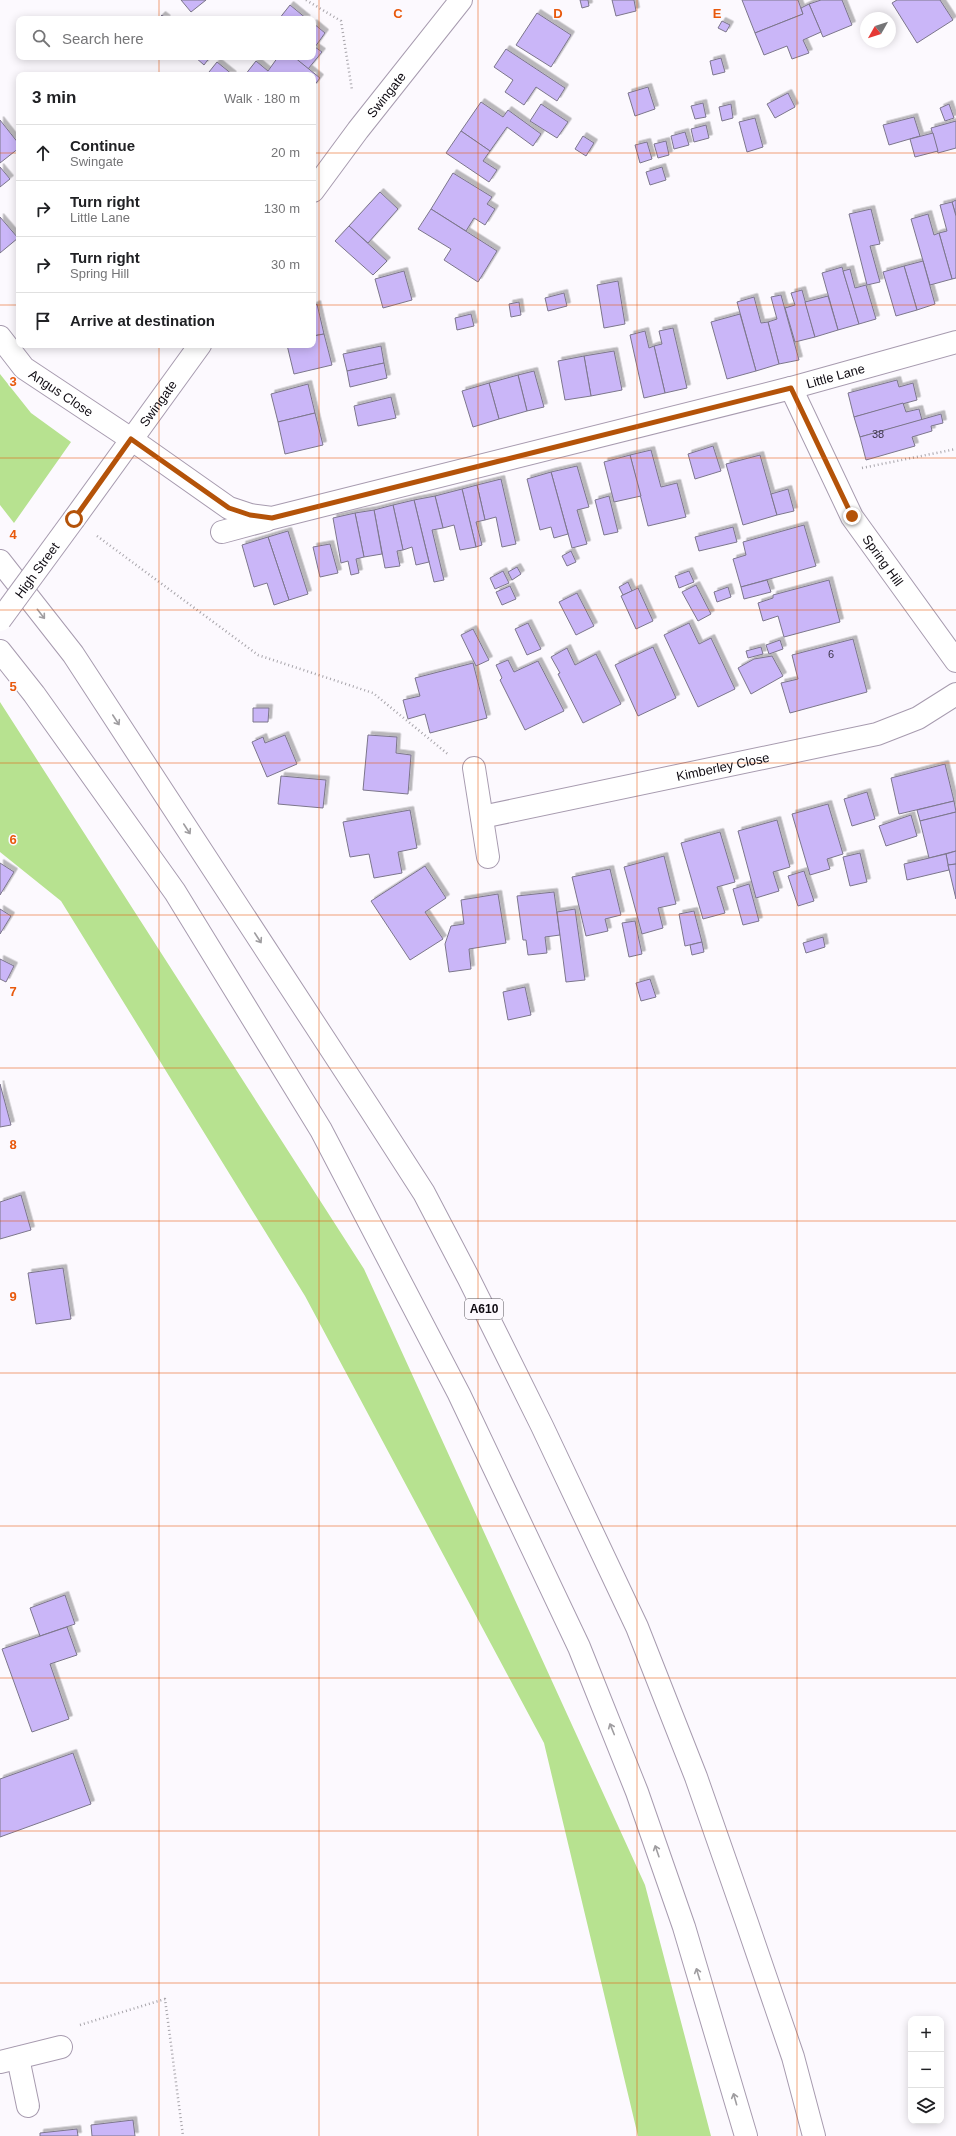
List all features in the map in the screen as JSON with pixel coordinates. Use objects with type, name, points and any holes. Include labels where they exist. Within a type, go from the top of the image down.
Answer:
[{"type":"main road","name":"Swingate","points":[[316,187],[358,130],[461,0]]},
{"type":"main road","name":"Angus Close","points":[[0,337],[24,368],[131,439]]},
{"type":"main road","name":"Little Lane","points":[[222,532],[272,518],[791,388],[956,342]]},
{"type":"main road","name":"Swingate","points":[[74,519],[198,348]]},
{"type":"main road","name":"Spring Hill","points":[[791,388],[852,516],[956,661]]},
{"type":"main road","name":"Little Lane","points":[[131,439],[229,508],[250,515],[272,518]]},
{"type":"main road","name":"High Street","points":[[0,620],[74,519]]},
{"type":"main road","name":"A610","points":[[0,561],[73,654],[366,1102],[424,1193],[469,1279],[542,1426],[637,1627],[696,1777],[744,1912],[792,2056],[814,2136]]},
{"type":"main road","points":[[0,651],[34,694],[175,892],[321,1130],[459,1394],[579,1647],[637,1792],[684,1927],[746,2136]]},
{"type":"main road","name":"Kimberley Close","points":[[482,817],[877,734],[918,718],[956,694]]},
{"type":"main road","points":[[474,768],[488,857]]},
{"type":"main road","points":[[28,2106],[9,2060],[61,2047]]},
{"type":"path","points":[[306,0],[341,21],[358,130]]},
{"type":"path","points":[[832,474],[956,449]]},
{"type":"path","points":[[74,519],[258,655],[373,694],[455,760],[474,768]]},
{"type":"path","points":[[61,2047],[58,2031],[165,1999],[183,2136]]},
{"type":"green space","points":[[0,374],[31,413],[71,442],[14,523],[0,505]]},
{"type":"green space","points":[[0,702],[364,1269],[645,1885],[711,2136],[638,2136],[544,1743],[305,1296],[61,901],[0,852]]},
{"type":"building","points":[[181,0],[206,0],[191,12]]},
{"type":"building","points":[[580,0],[588,0],[589,6],[582,8]]},
{"type":"building","points":[[612,0],[634,0],[636,11],[616,16]]},
{"type":"building","points":[[742,0],[798,0],[803,14],[755,33]]},
{"type":"building","points":[[821,0],[842,0],[852,25],[823,37],[809,4]]},
{"type":"building","points":[[897,0],[940,0],[953,20],[917,43],[892,3]]},
{"type":"building","points":[[809,4],[821,32],[803,40],[809,53],[792,59],[787,46],[764,55],[755,33],[803,14],[801,8]]},
{"type":"building","points":[[290,5],[303,16],[281,16]]},
{"type":"building","points":[[537,13],[571,35],[551,67],[516,45]]},
{"type":"building","points":[[722,21],[730,25],[726,32],[718,28]]},
{"type":"building","points":[[316,26],[325,33],[316,46]]},
{"type":"building","points":[[316,48],[322,52],[316,59]]},
{"type":"building","points":[[506,49],[565,88],[557,101],[536,87],[524,105],[505,92],[513,80],[494,67]]},
{"type":"building","points":[[721,58],[725,72],[713,75],[710,61]]},
{"type":"building","points":[[198,60],[208,60],[204,65]]},
{"type":"building","points":[[276,60],[298,60],[313,72],[247,72],[256,61],[268,71]]},
{"type":"building","points":[[298,60],[315,60],[308,69]]},
{"type":"building","points":[[217,62],[229,72],[209,72]]},
{"type":"building","points":[[316,75],[320,78],[316,83]]},
{"type":"building","points":[[648,87],[655,109],[635,116],[628,93]]},
{"type":"building","points":[[788,93],[795,107],[775,118],[767,104]]},
{"type":"building","points":[[481,102],[503,117],[508,110],[541,134],[533,146],[507,127],[490,151],[461,131]]},
{"type":"building","points":[[703,103],[706,117],[695,119],[691,106]]},
{"type":"building","points":[[541,104],[568,122],[557,138],[530,121]]},
{"type":"building","points":[[731,104],[733,118],[722,121],[719,107]]},
{"type":"building","points":[[949,104],[954,118],[945,121],[940,108]]},
{"type":"building","points":[[914,117],[920,136],[889,145],[883,125]]},
{"type":"building","points":[[755,118],[763,147],[747,152],[739,122]]},
{"type":"building","points":[[0,120],[16,140],[16,150],[0,163]]},
{"type":"building","points":[[956,121],[956,148],[938,153],[931,128]]},
{"type":"building","points":[[706,125],[709,138],[694,142],[691,129]]},
{"type":"building","points":[[461,131],[490,151],[483,161],[497,170],[489,182],[446,153]]},
{"type":"building","points":[[685,132],[689,145],[674,149],[671,136]]},
{"type":"building","points":[[933,133],[938,151],[915,157],[910,139]]},
{"type":"building","points":[[583,136],[594,143],[586,156],[575,149]]},
{"type":"building","points":[[666,141],[669,155],[658,158],[654,144]]},
{"type":"building","points":[[647,142],[652,159],[640,163],[635,145]]},
{"type":"building","points":[[0,167],[10,179],[0,187]]},
{"type":"building","points":[[662,167],[666,180],[650,185],[646,172]]},
{"type":"building","points":[[453,173],[492,197],[487,204],[495,209],[485,225],[474,218],[466,231],[431,209]]},
{"type":"building","points":[[380,192],[398,209],[368,243],[349,226]]},
{"type":"building","points":[[956,200],[956,216],[952,202]]},
{"type":"building","points":[[952,202],[956,216],[956,278],[952,279],[939,233],[947,231],[940,205]]},
{"type":"building","points":[[431,209],[497,251],[478,282],[444,260],[451,249],[418,229]]},
{"type":"building","points":[[871,209],[880,244],[870,246],[880,282],[867,285],[849,214]]},
{"type":"building","points":[[928,214],[934,235],[939,233],[952,279],[930,285],[911,219]]},
{"type":"building","points":[[0,217],[16,236],[16,240],[0,253]]},
{"type":"building","points":[[349,226],[387,261],[373,275],[335,241]]},
{"type":"building","points":[[923,261],[935,304],[917,310],[904,266]]},
{"type":"building","points":[[904,266],[917,310],[896,316],[883,272]]},
{"type":"building","points":[[842,267],[859,324],[838,330],[822,273]]},
{"type":"building","points":[[850,269],[855,288],[866,285],[876,319],[859,324],[843,271]]},
{"type":"building","points":[[404,271],[412,300],[383,308],[375,279]]},
{"type":"building","points":[[618,281],[625,324],[604,328],[597,285]]},
{"type":"building","points":[[802,290],[815,337],[795,342],[785,308],[795,305],[791,293]]},
{"type":"building","points":[[564,293],[567,306],[548,311],[545,298]]},
{"type":"building","points":[[781,295],[799,360],[779,364],[768,322],[777,319],[771,297]]},
{"type":"building","points":[[828,296],[838,330],[815,337],[805,302]]},
{"type":"building","points":[[754,297],[761,323],[768,322],[779,364],[756,371],[737,302]]},
{"type":"building","points":[[519,302],[521,315],[511,317],[509,304]]},
{"type":"building","points":[[316,304],[324,334],[316,335]]},
{"type":"building","points":[[471,314],[474,326],[457,330],[455,318]]},
{"type":"building","points":[[740,314],[756,371],[727,379],[711,322]]},
{"type":"building","points":[[673,328],[687,388],[665,393],[654,346],[662,344],[659,331]]},
{"type":"building","points":[[645,331],[649,348],[654,346],[665,393],[644,398],[630,335]]},
{"type":"building","points":[[324,334],[332,365],[294,374],[288,348],[316,348],[316,335]]},
{"type":"building","points":[[381,346],[384,363],[347,371],[343,354]]},
{"type":"building","points":[[614,351],[622,390],[591,396],[584,356]]},
{"type":"building","points":[[584,356],[591,396],[565,400],[558,361]]},
{"type":"building","points":[[384,363],[387,378],[350,387],[347,371]]},
{"type":"building","points":[[534,371],[544,407],[527,411],[518,375]]},
{"type":"building","points":[[518,375],[527,411],[499,419],[489,383]]},
{"type":"building","points":[[897,380],[899,387],[913,383],[917,400],[854,417],[848,393]]},
{"type":"building","points":[[489,383],[499,419],[473,427],[462,391]]},
{"type":"building","points":[[308,384],[315,413],[278,422],[271,394]]},
{"type":"building","points":[[391,397],[396,418],[358,426],[354,406]]},
{"type":"building","points":[[903,403],[906,412],[919,409],[922,420],[860,437],[854,417]]},
{"type":"building","points":[[315,413],[323,445],[285,454],[278,422]]},
{"type":"building","points":[[941,414],[943,423],[931,426],[932,431],[912,437],[915,446],[866,460],[860,437]]},
{"type":"building","points":[[713,446],[721,471],[695,479],[688,454]]},
{"type":"building","points":[[651,450],[661,487],[677,483],[686,517],[648,526],[630,455]]},
{"type":"building","points":[[630,455],[641,496],[614,502],[604,462]]},
{"type":"building","points":[[760,455],[777,515],[743,525],[726,464]]},
{"type":"building","points":[[577,466],[589,507],[577,510],[587,544],[572,548],[551,472]]},
{"type":"building","points":[[551,472],[568,534],[554,538],[551,527],[540,530],[527,479]]},
{"type":"building","points":[[501,479],[516,544],[502,547],[496,517],[485,520],[477,485]]},
{"type":"building","points":[[477,485],[485,520],[476,522],[482,545],[476,547],[462,489]]},
{"type":"building","points":[[462,489],[476,547],[460,550],[454,525],[443,528],[435,496]]},
{"type":"building","points":[[788,489],[794,511],[777,515],[771,494]]},
{"type":"building","points":[[435,496],[443,528],[432,530],[444,580],[434,582],[414,500]]},
{"type":"building","points":[[609,496],[618,532],[604,535],[595,500]]},
{"type":"building","points":[[414,500],[429,562],[416,565],[412,547],[403,550],[393,505]]},
{"type":"building","points":[[393,505],[403,550],[397,551],[400,566],[385,568],[374,510]]},
{"type":"building","points":[[374,510],[382,554],[364,557],[355,513]]},
{"type":"building","points":[[355,513],[364,557],[356,559],[359,573],[351,575],[348,561],[341,563],[333,518]]},
{"type":"building","points":[[804,525],[816,566],[741,587],[733,559],[746,555],[743,542]]},
{"type":"building","points":[[733,527],[737,542],[699,551],[695,537]]},
{"type":"building","points":[[288,531],[308,594],[289,600],[268,537]]},
{"type":"building","points":[[268,537],[289,600],[274,605],[267,583],[254,587],[242,545]]},
{"type":"building","points":[[330,544],[338,573],[320,577],[313,547]]},
{"type":"building","points":[[571,551],[576,562],[567,566],[562,556]]},
{"type":"building","points":[[517,567],[521,574],[512,580],[508,572]]},
{"type":"building","points":[[503,571],[509,583],[495,589],[490,578]]},
{"type":"building","points":[[689,571],[694,582],[679,588],[675,576]]},
{"type":"building","points":[[767,580],[771,592],[744,599],[741,587]]},
{"type":"building","points":[[829,580],[840,622],[784,637],[778,616],[763,621],[758,603],[773,598],[773,595]]},
{"type":"building","points":[[628,582],[632,591],[623,595],[619,587]]},
{"type":"building","points":[[696,585],[711,614],[698,621],[682,592]]},
{"type":"building","points":[[510,586],[516,599],[502,605],[496,592]]},
{"type":"building","points":[[728,587],[731,597],[717,602],[714,592]]},
{"type":"building","points":[[638,588],[653,621],[636,629],[621,596]]},
{"type":"building","points":[[577,593],[594,626],[576,635],[559,602]]},
{"type":"building","points":[[528,623],[541,649],[527,655],[515,629]]},
{"type":"building","points":[[689,623],[699,644],[711,638],[735,689],[698,707],[664,635]]},
{"type":"building","points":[[473,629],[489,660],[476,666],[461,635]]},
{"type":"building","points":[[853,639],[867,692],[790,713],[781,683],[798,679],[792,655]]},
{"type":"building","points":[[780,640],[783,649],[769,654],[766,645]]},
{"type":"building","points":[[653,647],[676,698],[638,716],[615,665]]},
{"type":"building","points":[[761,647],[763,654],[748,658],[746,651]]},
{"type":"building","points":[[567,648],[575,665],[596,654],[621,704],[583,723],[551,657]]},
{"type":"building","points":[[772,656],[783,676],[751,694],[738,668],[754,659]]},
{"type":"building","points":[[508,660],[514,672],[538,661],[564,711],[525,730],[500,680],[502,678],[496,665]]},
{"type":"building","points":[[473,663],[487,718],[430,733],[425,714],[408,719],[403,700],[420,696],[415,678]]},
{"type":"building","points":[[253,708],[269,708],[268,722],[253,722]]},
{"type":"building","points":[[285,735],[297,764],[267,777],[252,742],[263,737],[265,743]]},
{"type":"building","points":[[368,735],[397,737],[396,753],[411,755],[408,794],[363,790]]},
{"type":"building","points":[[945,764],[954,801],[899,814],[891,778]]},
{"type":"building","points":[[281,776],[326,780],[323,808],[278,804]]},
{"type":"building","points":[[867,792],[875,819],[852,826],[844,799]]},
{"type":"building","points":[[954,801],[956,812],[920,821],[917,810]]},
{"type":"building","points":[[828,804],[843,854],[827,859],[830,869],[810,875],[792,814]]},
{"type":"building","points":[[410,810],[417,848],[398,852],[402,873],[374,878],[369,854],[350,857],[343,822]]},
{"type":"building","points":[[956,812],[956,851],[929,858],[920,821]]},
{"type":"building","points":[[911,815],[917,836],[886,846],[879,826]]},
{"type":"building","points":[[777,820],[790,867],[773,872],[779,891],[756,898],[738,831]]},
{"type":"building","points":[[720,832],[735,882],[717,887],[725,913],[703,919],[681,843]]},
{"type":"building","points":[[956,851],[956,864],[948,865],[946,854]]},
{"type":"building","points":[[860,853],[867,882],[850,886],[843,857]]},
{"type":"building","points":[[946,854],[949,870],[907,880],[904,864]]},
{"type":"building","points":[[664,856],[676,904],[658,908],[663,928],[642,934],[624,867]]},
{"type":"building","points":[[0,863],[14,872],[0,895]]},
{"type":"building","points":[[956,864],[956,899],[948,865]]},
{"type":"building","points":[[425,866],[446,898],[425,912],[443,939],[410,960],[371,901]]},
{"type":"building","points":[[610,869],[621,915],[605,919],[608,931],[586,936],[572,877]]},
{"type":"building","points":[[804,871],[814,901],[798,906],[788,876]]},
{"type":"building","points":[[749,884],[759,921],[743,925],[733,889]]},
{"type":"building","points":[[554,892],[560,935],[545,937],[547,953],[528,955],[526,940],[523,940],[517,896]]},
{"type":"building","points":[[498,894],[506,943],[469,949],[471,969],[449,972],[445,944],[451,926],[464,924],[461,900]]},
{"type":"building","points":[[0,909],[11,916],[0,934]]},
{"type":"building","points":[[575,909],[585,980],[566,982],[557,912]]},
{"type":"building","points":[[694,911],[702,942],[685,946],[679,914]]},
{"type":"building","points":[[635,921],[642,954],[629,957],[622,923]]},
{"type":"building","points":[[823,937],[825,947],[806,953],[803,943]]},
{"type":"building","points":[[702,942],[704,952],[692,955],[690,945]]},
{"type":"building","points":[[0,959],[14,966],[6,982],[0,979]]},
{"type":"building","points":[[650,979],[656,997],[641,1001],[636,983]]},
{"type":"building","points":[[525,987],[531,1015],[508,1020],[503,992]]},
{"type":"building","points":[[0,1084],[11,1125],[0,1127]]},
{"type":"building","points":[[21,1195],[31,1230],[0,1239],[0,1202]]},
{"type":"building","points":[[63,1268],[71,1319],[36,1324],[28,1273]]},
{"type":"building","points":[[65,1595],[75,1624],[40,1636],[30,1608]]},
{"type":"building","points":[[67,1627],[77,1655],[50,1664],[69,1719],[32,1732],[2,1649]]},
{"type":"building","points":[[73,1753],[91,1804],[0,1837],[0,1779]]},
{"type":"building","points":[[133,2120],[135,2136],[92,2136],[91,2125]]},
{"type":"building","points":[[77,2129],[78,2136],[40,2136],[40,2133]]},
{"type":"route","points":[[74,519],[131,439],[229,508],[250,515],[272,518],[791,388],[852,516]]}]
